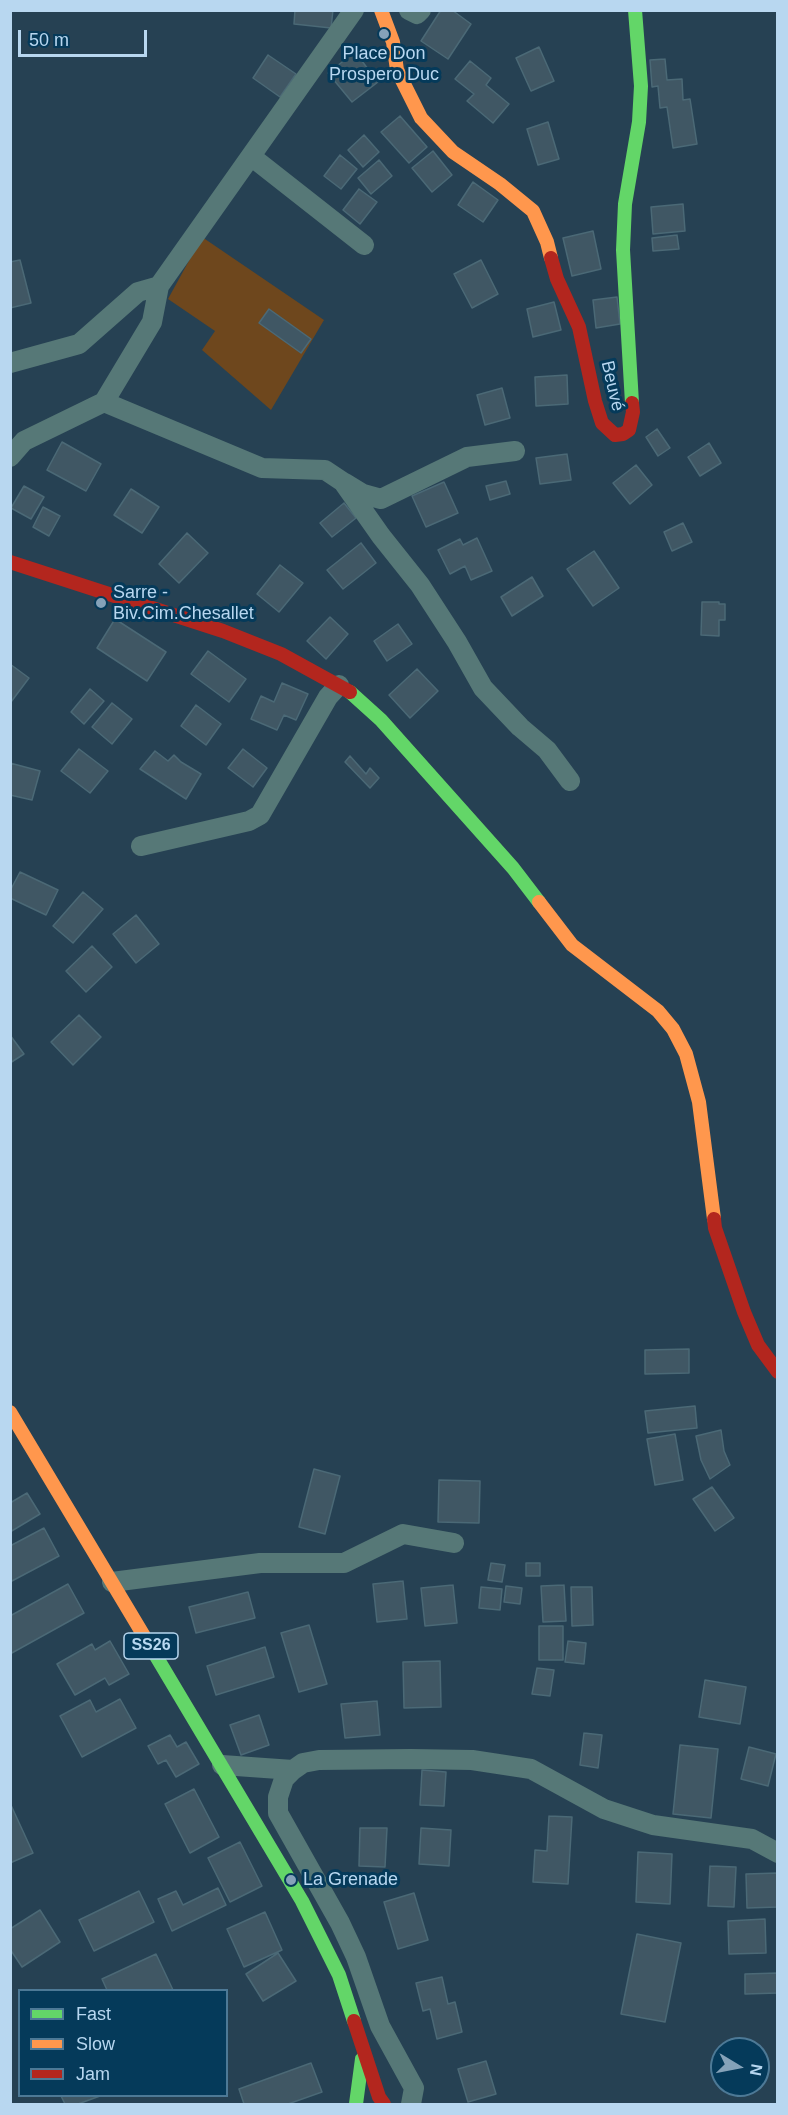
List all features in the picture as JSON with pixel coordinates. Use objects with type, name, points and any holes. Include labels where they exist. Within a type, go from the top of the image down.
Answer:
[{"type":"street","points":[[10,457],[24,441],[104,402],[152,322],[159,286],[354,10]]},
{"type":"street","name":"Beuvé","points":[[381,10],[393,42],[398,70],[422,118],[453,152],[500,184],[533,211],[547,242],[557,279],[579,327],[602,423],[615,435],[629,430],[633,412],[623,250],[625,204],[639,122],[641,86],[635,10]]},
{"type":"street","points":[[409,10],[417,14],[421,10]]},
{"type":"street","points":[[252,157],[364,245]]},
{"type":"street","points":[[10,363],[79,344],[138,292],[159,286]]},
{"type":"street","points":[[104,402],[262,468],[325,470],[363,494],[381,498],[467,457],[515,451]]},
{"type":"street","points":[[343,482],[381,536],[420,585],[457,642],[483,688],[520,727],[547,750],[570,781]]},
{"type":"street","points":[[10,562],[223,630],[281,654],[354,694],[381,720],[513,868],[572,945],[658,1011],[674,1029],[686,1054],[699,1102],[715,1228],[753,1334],[777,1372]]},
{"type":"street","points":[[141,846],[249,821],[260,815],[328,697],[339,685]]},
{"type":"street","name":"SS26","points":[[10,1412],[291,1880],[339,1975],[379,2097],[384,2104]]},
{"type":"street","points":[[112,1582],[260,1563],[344,1563],[403,1534],[454,1543]]},
{"type":"street","points":[[411,2104],[414,2088],[380,2026],[356,1957],[340,1923],[278,1813],[278,1797],[284,1779],[303,1763],[319,1760],[472,1760],[531,1769],[604,1809],[633,1819],[653,1825],[752,1839],[777,1853]]},
{"type":"street","points":[[222,1765],[293,1770]]},
{"type":"street","name":"SS26","points":[[356,2104],[363,2050]]},
{"type":"shaded area","points":[[202,237],[324,320],[271,410],[202,350],[215,331],[168,299]]},
{"type":"building","points":[[295,10],[333,10],[331,28],[294,24]]},
{"type":"building","points":[[441,10],[452,10],[471,24],[448,59],[421,41]]},
{"type":"building","points":[[539,47],[554,81],[531,91],[516,58]]},
{"type":"building","points":[[355,52],[378,82],[352,102],[328,73]]},
{"type":"building","points":[[268,55],[296,74],[280,97],[253,78]]},
{"type":"building","points":[[665,59],[667,80],[682,79],[683,100],[690,99],[697,144],[673,148],[667,107],[660,108],[658,86],[652,87],[650,60]]},
{"type":"building","points":[[470,61],[491,78],[486,85],[509,104],[493,123],[467,101],[474,94],[455,79]]},
{"type":"building","points":[[400,116],[427,147],[409,163],[381,132]]},
{"type":"building","points":[[548,122],[559,159],[538,165],[527,129]]},
{"type":"building","points":[[364,135],[379,152],[363,167],[348,150]]},
{"type":"building","points":[[433,151],[452,175],[432,192],[412,168]]},
{"type":"building","points":[[340,155],[357,169],[341,189],[324,176]]},
{"type":"building","points":[[379,160],[392,176],[371,194],[358,178]]},
{"type":"building","points":[[473,182],[498,200],[483,222],[458,205]]},
{"type":"building","points":[[359,189],[377,202],[360,224],[343,210]]},
{"type":"building","points":[[683,204],[685,231],[653,234],[651,207]]},
{"type":"building","points":[[593,231],[601,269],[572,276],[563,238]]},
{"type":"building","points":[[677,235],[679,249],[653,251],[652,238]]},
{"type":"building","points":[[20,260],[31,303],[10,308],[10,262]]},
{"type":"building","points":[[481,260],[498,294],[472,308],[454,274]]},
{"type":"building","points":[[617,297],[620,324],[596,328],[593,300]]},
{"type":"building","points":[[554,302],[561,330],[533,337],[527,309]]},
{"type":"building","points":[[269,309],[311,339],[301,353],[259,323]]},
{"type":"building","points":[[567,375],[568,404],[536,406],[535,377]]},
{"type":"building","points":[[502,388],[510,418],[485,425],[477,395]]},
{"type":"building","points":[[657,429],[670,448],[658,456],[646,437]]},
{"type":"building","points":[[62,442],[101,464],[86,491],[47,470]]},
{"type":"building","points":[[709,443],[721,463],[700,476],[688,457]]},
{"type":"building","points":[[567,454],[571,480],[540,484],[536,458]]},
{"type":"building","points":[[636,465],[652,485],[630,504],[613,483]]},
{"type":"building","points":[[506,481],[510,494],[490,500],[486,486]]},
{"type":"building","points":[[444,482],[458,513],[426,527],[412,496]]},
{"type":"building","points":[[24,486],[44,497],[31,519],[11,508]]},
{"type":"building","points":[[131,489],[159,507],[142,533],[114,515]]},
{"type":"building","points":[[344,503],[356,518],[332,537],[320,523]]},
{"type":"building","points":[[43,507],[60,516],[49,536],[33,527]]},
{"type":"building","points":[[683,523],[692,542],[672,551],[664,532]]},
{"type":"building","points":[[187,533],[208,553],[179,583],[159,564]]},
{"type":"building","points":[[477,538],[492,571],[471,580],[465,566],[450,574],[438,550],[460,539],[463,545]]},
{"type":"building","points":[[361,543],[376,563],[343,589],[327,570]]},
{"type":"building","points":[[594,551],[619,588],[593,606],[567,569]]},
{"type":"building","points":[[280,565],[303,583],[279,612],[257,594]]},
{"type":"building","points":[[532,577],[543,596],[512,616],[501,597]]},
{"type":"building","points":[[702,602],[725,604],[725,620],[719,620],[719,636],[701,635]]},
{"type":"building","points":[[330,617],[348,634],[326,659],[307,641]]},
{"type":"building","points":[[115,619],[166,652],[147,681],[97,648]]},
{"type":"building","points":[[398,624],[412,644],[387,661],[374,641]]},
{"type":"building","points":[[208,651],[246,679],[229,702],[191,674]]},
{"type":"building","points":[[10,664],[29,678],[11,702],[10,702]]},
{"type":"building","points":[[417,669],[438,691],[410,718],[389,695]]},
{"type":"building","points":[[282,683],[308,694],[296,720],[284,715],[277,730],[251,719],[261,696],[274,702]]},
{"type":"building","points":[[90,689],[104,701],[84,724],[71,712]]},
{"type":"building","points":[[112,703],[132,719],[112,744],[92,727]]},
{"type":"building","points":[[196,705],[221,724],[206,745],[181,726]]},
{"type":"building","points":[[79,749],[108,771],[90,793],[61,771]]},
{"type":"building","points":[[243,749],[267,768],[253,787],[228,768]]},
{"type":"building","points":[[155,751],[168,761],[174,755],[201,774],[186,799],[140,769]]},
{"type":"building","points":[[350,756],[366,774],[370,768],[379,778],[370,788],[345,762]]},
{"type":"building","points":[[10,763],[40,771],[32,800],[10,795]]},
{"type":"building","points":[[20,872],[58,890],[46,915],[10,898],[10,891]]},
{"type":"building","points":[[83,892],[103,909],[73,943],[53,926]]},
{"type":"building","points":[[136,915],[159,944],[136,963],[113,934]]},
{"type":"building","points":[[92,946],[112,967],[86,992],[66,971]]},
{"type":"building","points":[[79,1015],[101,1037],[73,1065],[51,1042]]},
{"type":"building","points":[[10,1035],[24,1054],[10,1063]]},
{"type":"building","points":[[689,1349],[689,1373],[645,1374],[645,1350]]},
{"type":"building","points":[[695,1406],[697,1428],[648,1433],[645,1411]]},
{"type":"building","points":[[721,1430],[724,1451],[730,1465],[710,1479],[701,1460],[696,1436]]},
{"type":"building","points":[[675,1434],[683,1480],[655,1485],[647,1439]]},
{"type":"building","points":[[314,1469],[340,1476],[325,1534],[299,1527]]},
{"type":"building","points":[[439,1480],[480,1481],[479,1523],[438,1522]]},
{"type":"building","points":[[712,1487],[734,1518],[715,1531],[693,1499]]},
{"type":"building","points":[[27,1493],[40,1514],[10,1532],[10,1503]]},
{"type":"building","points":[[44,1528],[59,1556],[10,1582],[10,1546]]},
{"type":"building","points":[[491,1563],[505,1565],[502,1582],[488,1580]]},
{"type":"building","points":[[526,1563],[540,1563],[540,1576],[526,1576]]},
{"type":"building","points":[[403,1581],[407,1619],[377,1622],[373,1584]]},
{"type":"building","points":[[68,1584],[84,1613],[10,1654],[10,1616]]},
{"type":"building","points":[[453,1585],[457,1623],[425,1626],[421,1588]]},
{"type":"building","points":[[564,1585],[566,1621],[543,1622],[541,1586]]},
{"type":"building","points":[[506,1586],[522,1588],[520,1604],[504,1602]]},
{"type":"building","points":[[481,1587],[502,1589],[500,1610],[479,1608]]},
{"type":"building","points":[[571,1587],[592,1587],[593,1625],[572,1626]]},
{"type":"building","points":[[248,1592],[255,1618],[196,1633],[189,1607]]},
{"type":"building","points":[[309,1625],[327,1684],[299,1692],[281,1633]]},
{"type":"building","points":[[539,1626],[563,1626],[563,1660],[539,1660]]},
{"type":"building","points":[[110,1641],[129,1674],[109,1685],[105,1678],[75,1695],[57,1664],[92,1644],[95,1650]]},
{"type":"building","points":[[568,1641],[586,1643],[584,1664],[565,1662]]},
{"type":"building","points":[[265,1647],[274,1677],[216,1695],[207,1666]]},
{"type":"building","points":[[440,1661],[441,1707],[404,1708],[403,1662]]},
{"type":"building","points":[[537,1668],[554,1670],[550,1696],[532,1694]]},
{"type":"building","points":[[705,1680],[746,1687],[740,1724],[699,1717]]},
{"type":"building","points":[[120,1699],[136,1728],[82,1757],[60,1716],[90,1700],[96,1712]]},
{"type":"building","points":[[377,1701],[380,1735],[345,1738],[341,1704]]},
{"type":"building","points":[[259,1715],[269,1745],[241,1755],[230,1725]]},
{"type":"building","points":[[584,1733],[602,1735],[598,1768],[580,1765]]},
{"type":"building","points":[[170,1735],[177,1747],[186,1742],[199,1764],[176,1777],[166,1760],[158,1764],[148,1746]]},
{"type":"building","points":[[680,1745],[718,1749],[711,1818],[673,1814]]},
{"type":"building","points":[[749,1747],[776,1754],[768,1786],[741,1779]]},
{"type":"building","points":[[422,1770],[446,1772],[444,1806],[420,1805]]},
{"type":"building","points":[[194,1789],[219,1837],[190,1853],[165,1804]]},
{"type":"building","points":[[10,1803],[33,1853],[10,1863]]},
{"type":"building","points":[[549,1816],[572,1817],[568,1884],[533,1882],[535,1850],[547,1851]]},
{"type":"building","points":[[360,1828],[387,1828],[385,1867],[359,1866]]},
{"type":"building","points":[[421,1828],[451,1830],[449,1866],[419,1864]]},
{"type":"building","points":[[240,1842],[262,1886],[230,1902],[208,1858]]},
{"type":"building","points":[[638,1852],[672,1854],[670,1904],[636,1902]]},
{"type":"building","points":[[710,1866],[736,1867],[734,1907],[708,1906]]},
{"type":"building","points":[[778,1873],[778,1907],[747,1908],[746,1874]]},
{"type":"building","points":[[218,1888],[226,1905],[172,1931],[158,1899],[176,1891],[183,1905]]},
{"type":"building","points":[[139,1891],[154,1922],[94,1951],[79,1920]]},
{"type":"building","points":[[414,1893],[428,1940],[398,1949],[384,1902]]},
{"type":"building","points":[[40,1910],[60,1942],[22,1967],[10,1949],[10,1929]]},
{"type":"building","points":[[265,1912],[282,1950],[244,1967],[227,1929]]},
{"type":"building","points":[[765,1919],[766,1953],[729,1954],[728,1921]]},
{"type":"building","points":[[637,1934],[681,1943],[665,2022],[621,2014]]},
{"type":"building","points":[[278,1953],[296,1981],[263,2001],[246,1974]]},
{"type":"building","points":[[156,1954],[173,1989],[107,1989],[102,1979]]},
{"type":"building","points":[[778,1973],[778,1993],[745,1994],[745,1974]]},
{"type":"building","points":[[442,1977],[448,2004],[455,2002],[462,2032],[437,2039],[430,2009],[423,2011],[416,1983]]},
{"type":"building","points":[[486,2061],[496,2094],[468,2102],[458,2069]]},
{"type":"building","points":[[311,2063],[322,2092],[288,2104],[244,2104],[239,2089]]},
{"type":"building","points":[[62,2097],[97,2097],[78,2104],[65,2104]]},
{"type":"traffic: fast","points":[[632,403],[623,250],[625,204],[639,122],[641,86],[635,10]]},
{"type":"traffic: fast","points":[[350,692],[381,720],[513,868],[539,902]]},
{"type":"traffic: fast","points":[[153,1651],[302,1901],[339,1975],[354,2021]]},
{"type":"traffic: fast","points":[[356,2104],[362,2059]]},
{"type":"traffic: slow","points":[[381,10],[393,42],[397,70],[421,118],[453,152],[500,184],[533,211],[547,242],[551,258]]},
{"type":"traffic: slow","points":[[539,902],[572,945],[658,1011],[673,1029],[686,1054],[699,1102],[714,1219]]},
{"type":"traffic: slow","points":[[10,1412],[153,1651]]},
{"type":"traffic: jam","points":[[551,258],[557,279],[579,327],[602,423],[615,435],[629,430],[633,412],[632,403]]},
{"type":"traffic: jam","points":[[10,562],[223,631],[281,654],[350,692]]},
{"type":"traffic: jam","points":[[714,1219],[715,1228],[744,1312],[758,1345],[778,1372]]},
{"type":"traffic: jam","points":[[354,2021],[379,2097],[384,2104]]},
{"type":"place","name":"Place Don Prospero Duc","points":[[384,34]]},
{"type":"place","name":"Sarre - Biv.Cim.Chesallet","points":[[101,603]]},
{"type":"place","name":"La Grenade","points":[[291,1880]]}]
